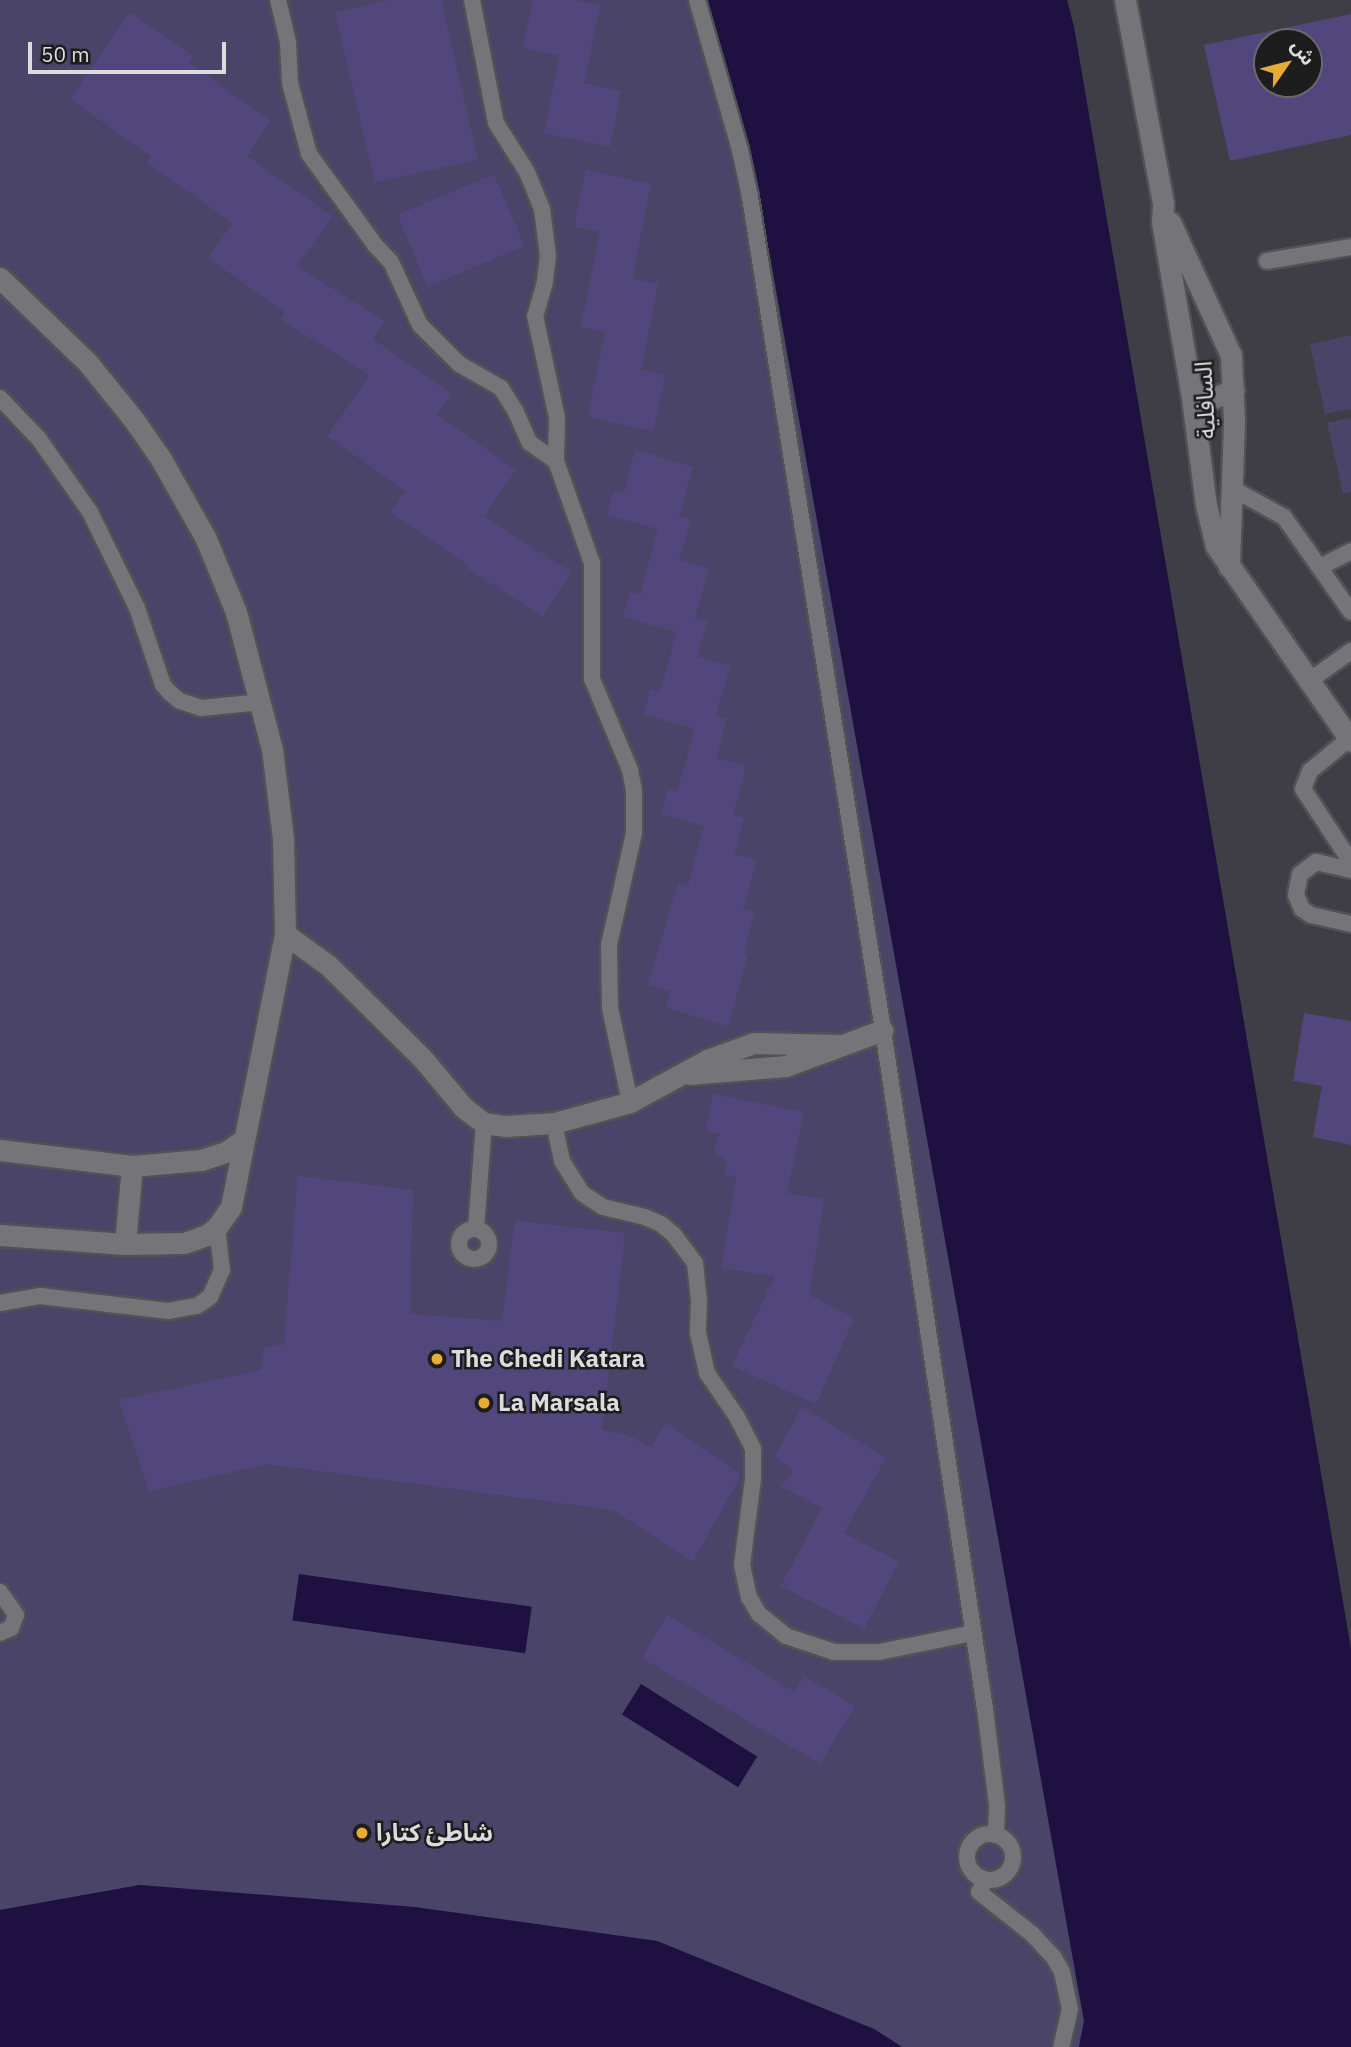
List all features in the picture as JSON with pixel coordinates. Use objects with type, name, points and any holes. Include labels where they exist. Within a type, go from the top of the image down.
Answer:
[{"type":"street","name":"السافلية","points":[[1130,1],[1163,204],[1162,222],[1191,391],[1206,505],[1216,546],[1350,740]]},
{"type":"street","name":"السافلية","points":[[1163,204],[1231,355],[1234,390],[1229,567]]},
{"type":"street","points":[[0,278],[88,363],[161,459],[206,539],[236,612],[262,702],[279,787],[285,934],[231,1207],[217,1227],[207,1235],[184,1242],[125,1244],[0,1234]]},
{"type":"street","points":[[1191,391],[1213,398],[1234,390]]},
{"type":"street","points":[[285,934],[313,953],[345,981],[422,1058],[464,1108],[484,1123],[506,1126],[554,1123],[630,1102],[687,1074],[707,1060],[754,1043],[840,1045],[883,1030]]},
{"type":"street","points":[[0,1150],[132,1166],[201,1160],[226,1152],[242,1141]]},
{"type":"street","points":[[125,1244],[132,1166]]},
{"type":"lane","points":[[278,0],[288,42],[290,83],[310,154],[375,245],[391,262],[420,326],[459,364],[501,388],[515,410],[530,443],[556,461]]},
{"type":"lane","points":[[472,0],[496,123],[537,189],[547,234],[545,282],[535,316],[557,418],[556,461],[592,563],[592,679],[630,770],[634,791],[634,833],[609,945],[610,1008],[630,1102]]},
{"type":"lane","points":[[697,0],[740,150],[750,197],[883,1030],[973,1633],[997,1807],[996,1835]]},
{"type":"lane","points":[[1267,261],[1351,247]]},
{"type":"lane","points":[[0,398],[38,439],[90,512],[137,608],[163,685],[180,701],[201,708],[262,702]]},
{"type":"lane","points":[[1233,489],[1284,517],[1351,612]]},
{"type":"lane","points":[[1320,566],[1351,551]]},
{"type":"lane","points":[[1309,681],[1351,651]]},
{"type":"lane","points":[[1350,740],[1310,771],[1303,789],[1351,862]]},
{"type":"lane","points":[[1351,870],[1316,862],[1300,874],[1296,895],[1302,909],[1311,915],[1351,924]]},
{"type":"lane","points":[[476,1229],[484,1123]]},
{"type":"lane","points":[[554,1123],[562,1161],[582,1193],[603,1207],[645,1217],[661,1224],[674,1235],[695,1263],[699,1299],[698,1333],[707,1373],[742,1425],[753,1449],[753,1479],[742,1565],[749,1597],[759,1614],[786,1636],[834,1652],[879,1651],[973,1633]]},
{"type":"lane","points":[[0,1303],[40,1296],[168,1311],[198,1306],[218,1284],[222,1269],[217,1227]]},
{"type":"lane","points":[[0,1591],[16,1615],[11,1628],[0,1633]]},
{"type":"lane","points":[[996,1835],[1008,1843],[1012,1863],[998,1879],[985,1880],[972,1872],[968,1851],[975,1839],[996,1835]]},
{"type":"lane","points":[[985,1880],[979,1892],[1044,1945],[1062,1972],[1070,2009],[1061,2047]]},
{"type":"shaded area","points":[[0,0],[701,0],[770,256],[1084,2021],[1079,2047],[902,2047],[874,2029],[657,1941],[140,1885],[0,1910]]},
{"type":"shaded area","points":[[701,0],[1067,0],[1074,27],[1351,1649],[1351,2047],[1079,2047],[1084,2021],[770,256]]},
{"type":"shaded area","points":[[1067,0],[1351,0],[1351,1649],[1074,27]]},
{"type":"shaded area","points":[[1351,335],[1351,409],[1325,414],[1310,344]]},
{"type":"shaded area","points":[[1351,418],[1351,492],[1343,494],[1327,423]]},
{"type":"shaded area","points":[[299,1574],[532,1607],[525,1653],[292,1621]]},
{"type":"shaded area","points":[[641,1684],[757,1757],[738,1787],[622,1715]]},
{"type":"shaded area","points":[[140,1885],[415,1907],[657,1941],[874,2029],[902,2047],[0,2047],[0,1910]]},
{"type":"building","points":[[390,0],[441,0],[478,160],[375,182],[335,12]]},
{"type":"building","points":[[533,0],[575,0],[600,5],[584,83],[621,91],[610,147],[544,133],[560,56],[523,48]]},
{"type":"building","points":[[130,12],[194,57],[189,63],[271,121],[247,156],[332,216],[297,266],[384,321],[373,339],[452,394],[437,415],[516,470],[484,516],[571,572],[543,617],[467,568],[469,566],[391,512],[406,491],[327,436],[370,375],[280,319],[285,312],[208,258],[233,223],[147,163],[151,156],[70,99]]},
{"type":"building","points":[[1351,14],[1351,135],[1230,161],[1204,45],[1253,35],[1253,98],[1323,98],[1323,28],[1285,28]]},
{"type":"building","points":[[586,170],[651,184],[632,279],[658,284],[641,370],[665,375],[653,431],[588,417],[605,332],[581,327],[600,232],[574,227]]},
{"type":"building","points":[[494,174],[524,246],[428,287],[397,215]]},
{"type":"building","points":[[635,450],[693,467],[679,516],[691,519],[679,560],[709,568],[695,618],[707,621],[697,657],[730,666],[716,715],[727,719],[716,758],[746,766],[733,815],[744,818],[734,854],[757,860],[743,909],[754,913],[744,954],[748,955],[728,1026],[666,1008],[671,992],[648,985],[678,883],[688,886],[704,826],[661,814],[668,789],[677,792],[695,729],[644,714],[650,689],[660,692],[677,632],[623,617],[630,592],[640,595],[658,529],[607,515],[614,490],[624,493]]},
{"type":"building","points":[[1304,1013],[1351,1021],[1351,1145],[1313,1137],[1322,1086],[1293,1081]]},
{"type":"building","points":[[713,1094],[804,1112],[787,1193],[824,1199],[809,1295],[854,1318],[816,1404],[732,1366],[775,1276],[721,1268],[736,1177],[724,1174],[727,1162],[713,1150],[720,1134],[706,1131]]},
{"type":"building","name":"The Chedi Katara","points":[[298,1176],[413,1190],[410,1314],[502,1321],[515,1221],[625,1233],[602,1430],[627,1435],[651,1447],[666,1423],[741,1475],[693,1562],[613,1510],[267,1464],[149,1491],[119,1400],[262,1370],[264,1347],[284,1345]]},
{"type":"building","points":[[802,1407],[886,1458],[844,1533],[899,1562],[864,1629],[781,1586],[822,1508],[781,1487],[794,1471],[775,1456]]},
{"type":"building","points":[[667,1615],[795,1692],[804,1676],[855,1706],[820,1764],[642,1658]]},
{"type":"place","name":"The Chedi Katara","points":[[437,1359]]},
{"type":"place","name":"La Marsala","points":[[484,1403]]},
{"type":"place","name":"شاطئ كتارا","points":[[362,1833]]}]
